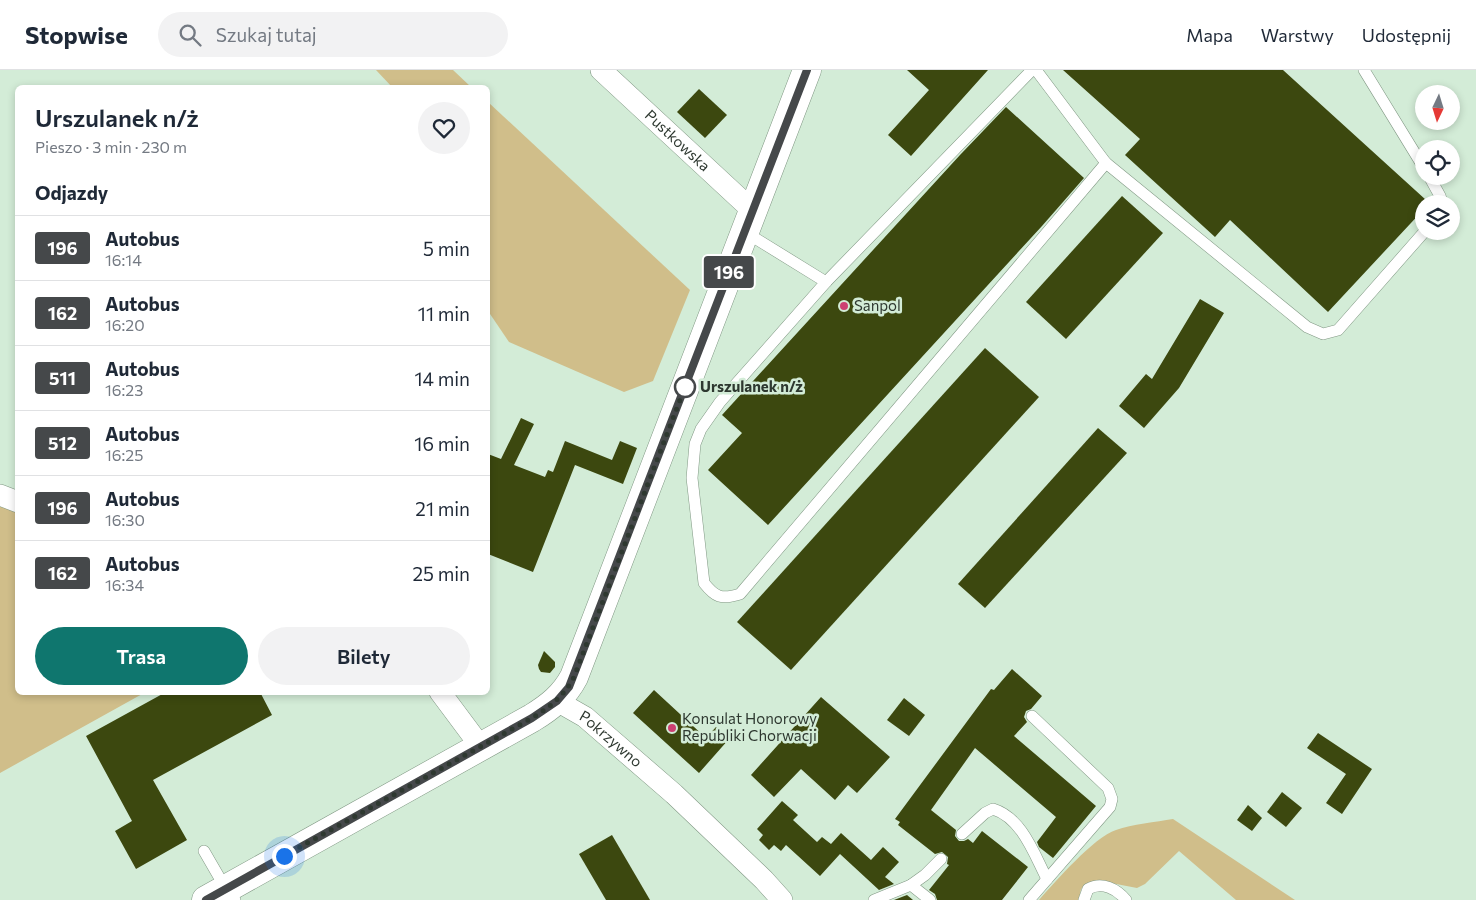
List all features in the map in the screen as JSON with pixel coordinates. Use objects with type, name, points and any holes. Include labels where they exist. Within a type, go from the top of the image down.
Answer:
[{"type":"street","name":"Pustkowska","points":[[601,70],[749,222]]},
{"type":"street","points":[[222,896],[538,714],[557,701],[569,687],[807,70]]},
{"type":"street","points":[[0,495],[15,501]]},
{"type":"street","points":[[442,695],[481,747]]},
{"type":"street","name":"Pokrzywno","points":[[557,701],[585,717],[674,794],[764,880],[782,900]]},
{"type":"lane","points":[[1032,70],[826,282],[720,402],[701,428],[695,444],[692,478],[704,583],[713,594],[727,598],[740,594],[1106,163]]},
{"type":"lane","points":[[1036,70],[1106,163],[1307,327],[1323,334],[1338,330],[1417,240]]},
{"type":"lane","points":[[1364,70],[1415,153]]},
{"type":"lane","points":[[749,222],[826,282]]},
{"type":"lane","points":[[1029,900],[1110,807],[1112,799],[1108,788],[1032,716]]},
{"type":"lane","points":[[962,834],[993,809],[1002,812],[1023,831],[1047,879]]},
{"type":"lane","points":[[204,851],[222,896]]},
{"type":"lane","points":[[874,900],[912,885],[941,859]]},
{"type":"lane","points":[[912,885],[930,900]]},
{"type":"lane","points":[[1084,900],[1088,889],[1098,886],[1112,888],[1126,900]]},
{"type":"shaded area","points":[[376,70],[453,70],[469,85],[390,85]]},
{"type":"shaded area","points":[[490,104],[690,290],[653,381],[624,392],[509,342],[490,314]]},
{"type":"shaded area","points":[[0,502],[15,508],[15,695],[140,695],[0,773]]},
{"type":"shaded area","points":[[1173,819],[1295,900],[1236,900],[1179,851],[1145,884],[1137,888],[1111,883],[1088,885],[1081,889],[1079,900],[1039,900],[1086,850],[1107,834],[1129,826]]},
{"type":"building","points":[[907,70],[988,70],[911,156],[888,135],[929,90]]},
{"type":"building","points":[[1063,70],[1283,70],[1420,195],[1415,195],[1415,219],[1328,312],[1230,220],[1215,237],[1125,155],[1140,139]]},
{"type":"building","points":[[699,89],[727,115],[705,138],[677,112]]},
{"type":"building","points":[[1006,107],[1084,178],[768,525],[708,470],[742,433],[722,415]]},
{"type":"building","points":[[1122,196],[1163,233],[1066,339],[1026,302]]},
{"type":"building","points":[[1200,299],[1224,313],[1179,388],[1144,428],[1119,406],[1146,374],[1152,379]]},
{"type":"building","points":[[985,348],[1039,397],[791,670],[737,622]]},
{"type":"building","points":[[521,418],[534,424],[514,465],[545,477],[548,470],[553,472],[565,441],[612,460],[620,441],[637,448],[623,484],[575,465],[533,572],[490,555],[490,455],[501,459]]},
{"type":"building","points":[[1098,428],[1127,453],[985,608],[958,584]]},
{"type":"building","points":[[544,651],[555,662],[555,667],[550,673],[541,672],[539,669],[538,665]]},
{"type":"building","points":[[1012,669],[1042,696],[1031,709],[1026,711],[1024,717],[1027,722],[1014,736],[1096,806],[1053,858],[1039,847],[1037,842],[1056,817],[975,748],[931,810],[956,830],[955,836],[959,841],[968,839],[973,843],[982,831],[1028,867],[1002,900],[937,900],[935,894],[929,890],[949,865],[947,864],[948,857],[942,852],[935,854],[898,825],[900,822],[895,819],[991,689],[994,690]]},
{"type":"building","points":[[654,690],[706,738],[716,727],[729,739],[699,773],[633,713]]},
{"type":"building","points":[[161,695],[262,695],[272,715],[153,780],[187,840],[136,869],[115,831],[132,821],[86,736]]},
{"type":"building","points":[[821,697],[890,757],[857,793],[848,785],[835,800],[801,769],[774,797],[751,775]]},
{"type":"building","points":[[904,698],[925,715],[909,736],[887,720]]},
{"type":"building","points":[[1318,733],[1372,769],[1342,814],[1326,803],[1346,774],[1307,748]]},
{"type":"building","points":[[1282,792],[1302,808],[1286,827],[1267,812]]},
{"type":"building","points":[[782,801],[798,815],[793,820],[817,842],[822,837],[831,844],[841,833],[871,860],[883,847],[899,862],[885,877],[894,884],[879,890],[840,854],[820,876],[786,845],[781,851],[774,845],[769,850],[759,840],[763,835],[757,829]]},
{"type":"building","points":[[1248,805],[1262,818],[1252,831],[1237,820]]},
{"type":"building","points":[[612,835],[650,900],[606,900],[579,854]]},
{"type":"building","points":[[907,895],[913,900],[894,900]]},
{"type":"bus line","name":"196","points":[[206,900],[544,711],[557,701],[569,687],[807,70]]},
{"type":"place","name":"Sanpol","points":[[844,306]]},
{"type":"place","name":"Urszulanek n/ż","points":[[685,387]]},
{"type":"place","name":"Konsulat Honorowy Republiki Chorwacji","points":[[672,728]]},
{"type":"route","points":[[284,856],[532,718],[551,706],[565,692],[574,677],[685,387]]}]
